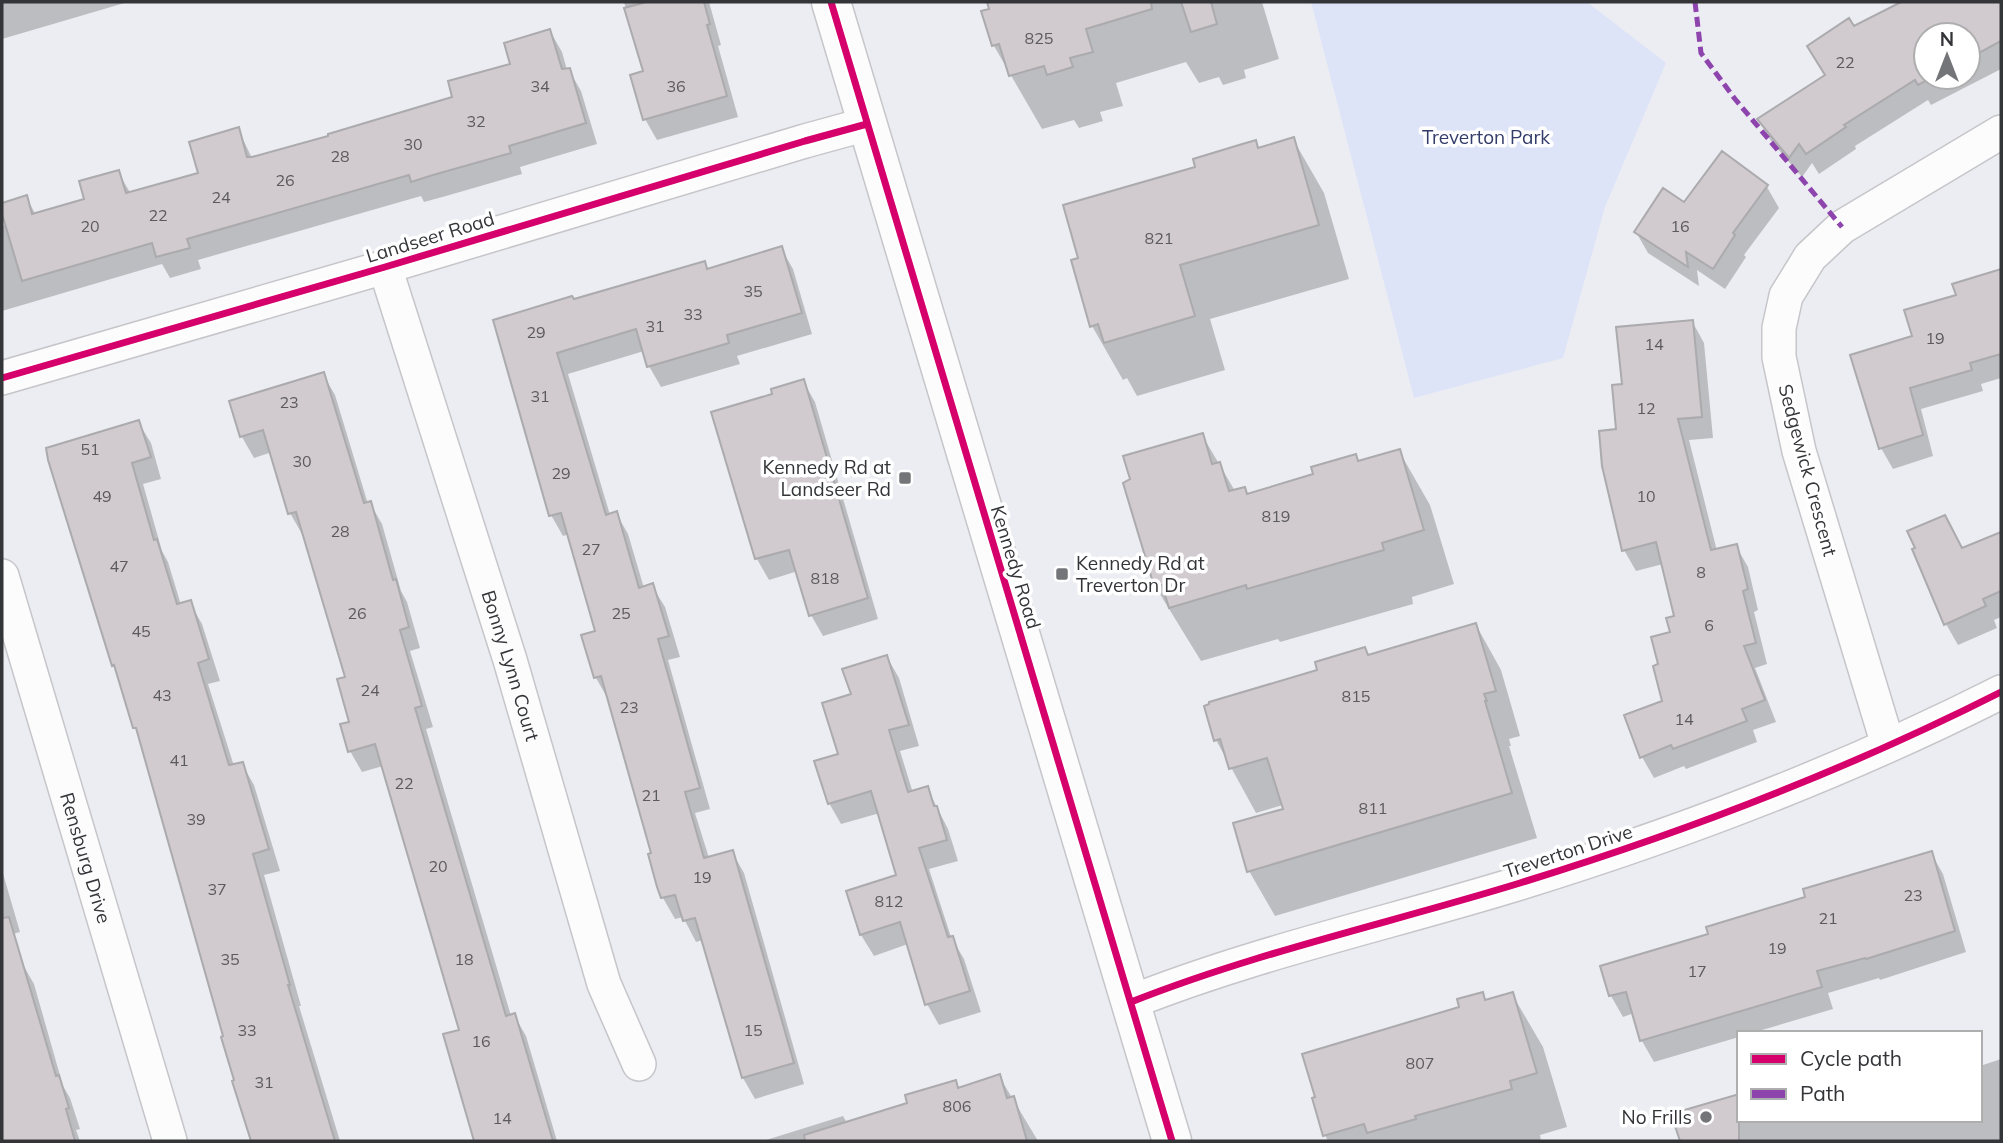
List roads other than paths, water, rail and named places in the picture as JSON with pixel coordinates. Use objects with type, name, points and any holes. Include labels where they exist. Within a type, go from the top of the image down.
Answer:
[{"type":"main road","name":"Kennedy Road","points":[[831,2],[1172,1141]]},
{"type":"street","name":"Landseer Road","points":[[2,379],[867,124]]},
{"type":"street","name":"Sedgewick Crescent","points":[[1888,745],[1799,451],[1779,357],[1779,328],[1786,296],[1810,257],[1842,227],[2001,132]]},
{"type":"street","name":"Bonny Lynn Court","points":[[385,267],[510,660],[604,984],[639,1064]]},
{"type":"street","name":"Rensburg Drive","points":[[2,576],[170,1141]]},
{"type":"street","name":"Treverton Drive","points":[[1131,1002],[1196,976],[1512,886],[1705,822],[1929,728],[2001,692]]},
{"type":"place","name":"Kennedy Rd at Landseer Rd","points":[[905,478]]},
{"type":"place","name":"Kennedy Rd at Treverton Dr","points":[[1062,574]]},
{"type":"place","name":"No Frills","points":[[1706,1117]]},
{"type":"park label","name":"Treverton Park","points":[[1486,137]]}]
